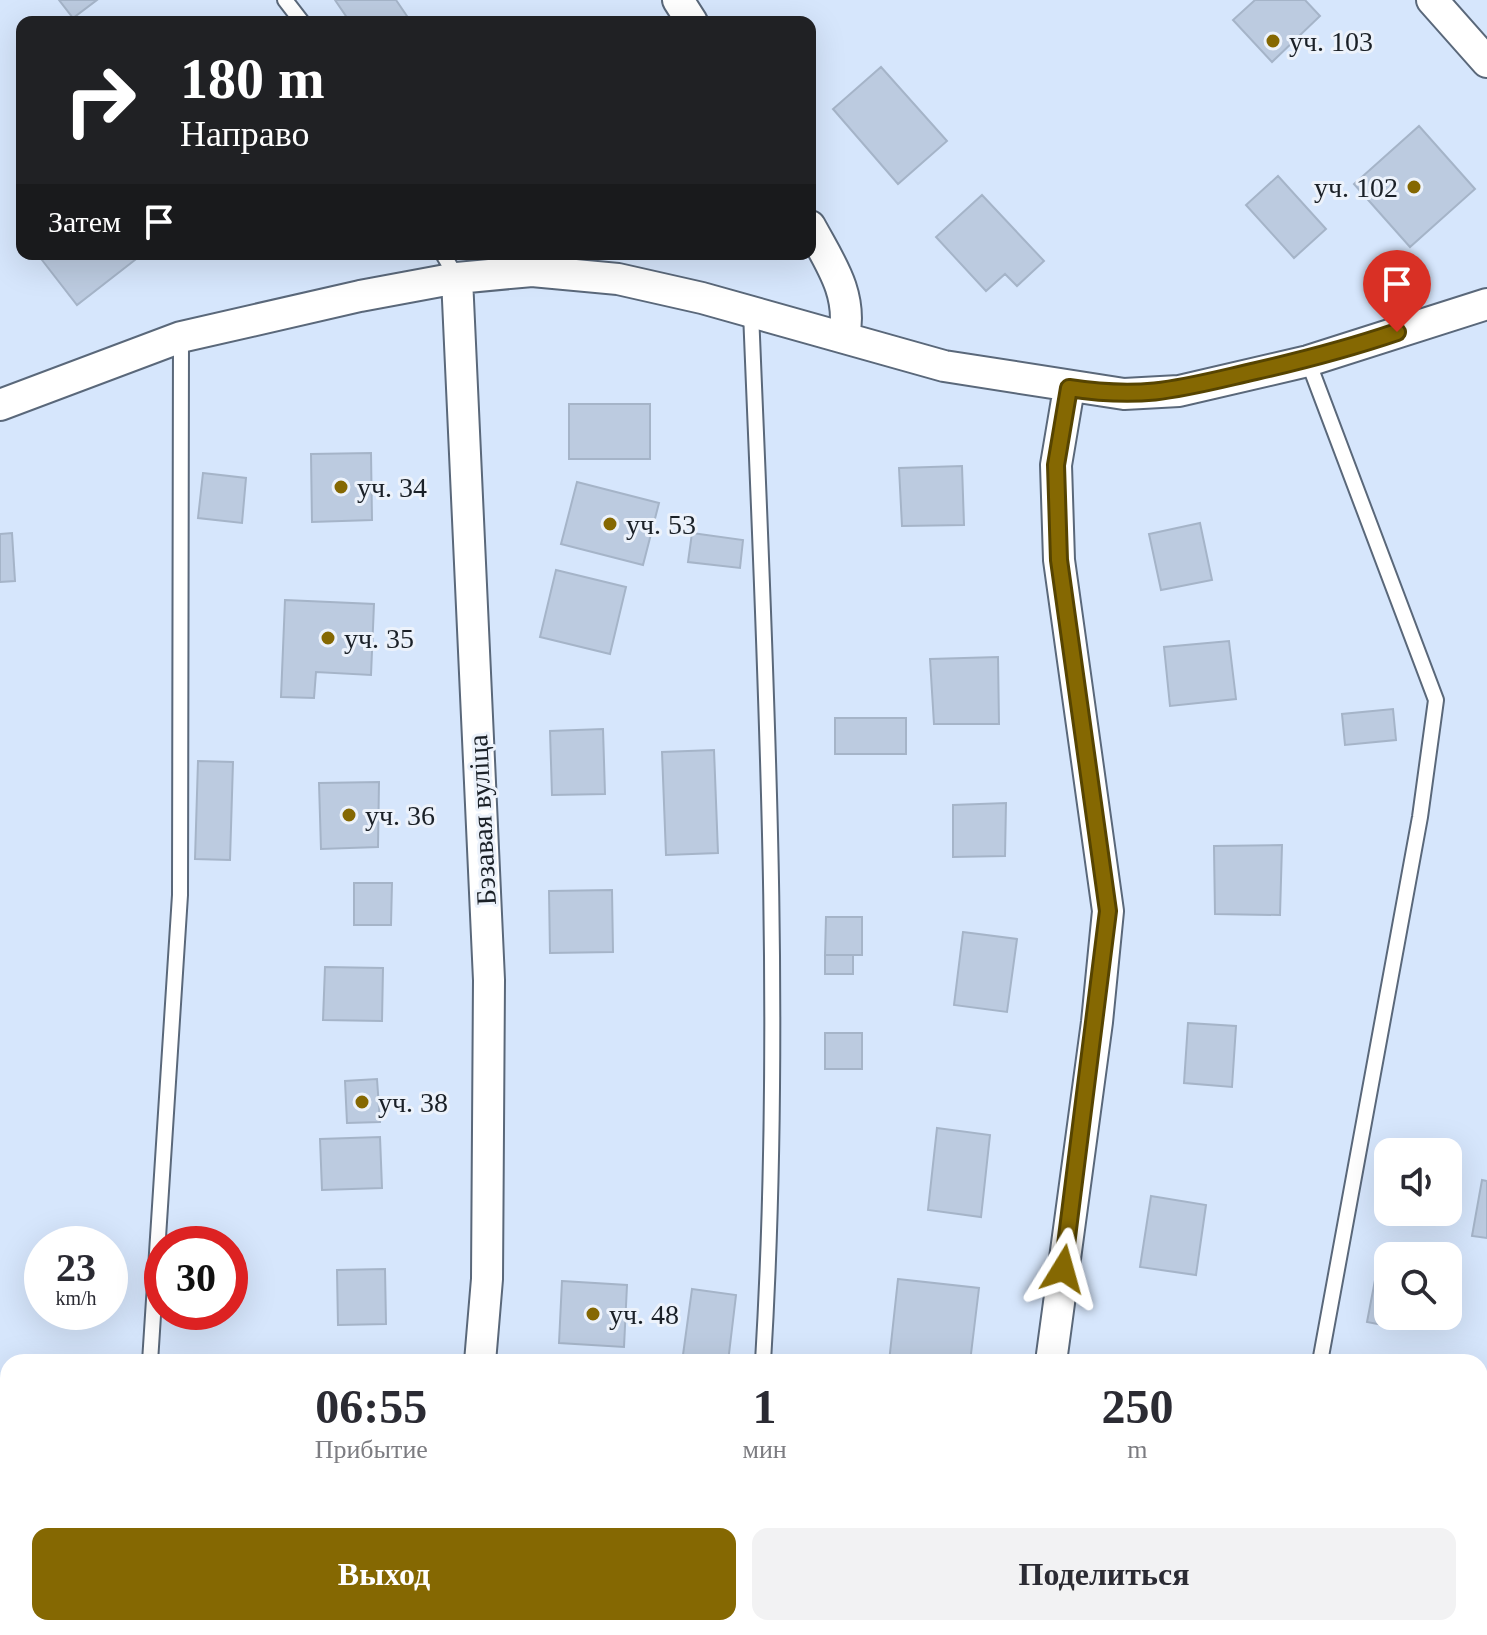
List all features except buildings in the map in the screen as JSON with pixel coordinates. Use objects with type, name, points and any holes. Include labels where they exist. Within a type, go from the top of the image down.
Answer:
[{"type":"street","points":[[1432,0],[1487,62]]},
{"type":"street","points":[[816,237],[841,284],[848,315],[844,337]]},
{"type":"street","points":[[0,405],[181,337],[360,296],[450,266],[618,279],[751,312],[944,366],[1069,388],[1124,394],[1179,391],[1308,361],[1487,304]]},
{"type":"street","name":"Бэзавая вуліца","points":[[450,266],[489,980],[487,1279],[481,1354]]},
{"type":"street","points":[[1052,1354],[1097,1022],[1108,911],[1059,560],[1056,465],[1069,388]]},
{"type":"lane","points":[[285,0],[297,16]]},
{"type":"lane","points":[[751,312],[770,911],[772,1214],[763,1354]]},
{"type":"lane","points":[[151,1354],[180,895],[181,337]]},
{"type":"lane","points":[[1308,361],[1436,700],[1420,817],[1321,1354]]},
{"type":"place","name":"уч. 103","points":[[1273,41]]},
{"type":"place","name":"уч. 102","points":[[1414,187]]},
{"type":"place","name":"уч. 34","points":[[341,487]]},
{"type":"place","name":"уч. 53","points":[[610,524]]},
{"type":"place","name":"уч. 35","points":[[328,638]]},
{"type":"place","name":"уч. 36","points":[[349,815]]},
{"type":"place","name":"уч. 38","points":[[362,1102]]},
{"type":"place","name":"уч. 48","points":[[593,1314]]},
{"type":"route","points":[[1063,1269],[1097,1022],[1108,911],[1059,560],[1056,465],[1069,388],[1124,394],[1179,391],[1308,361],[1397,332]]}]
